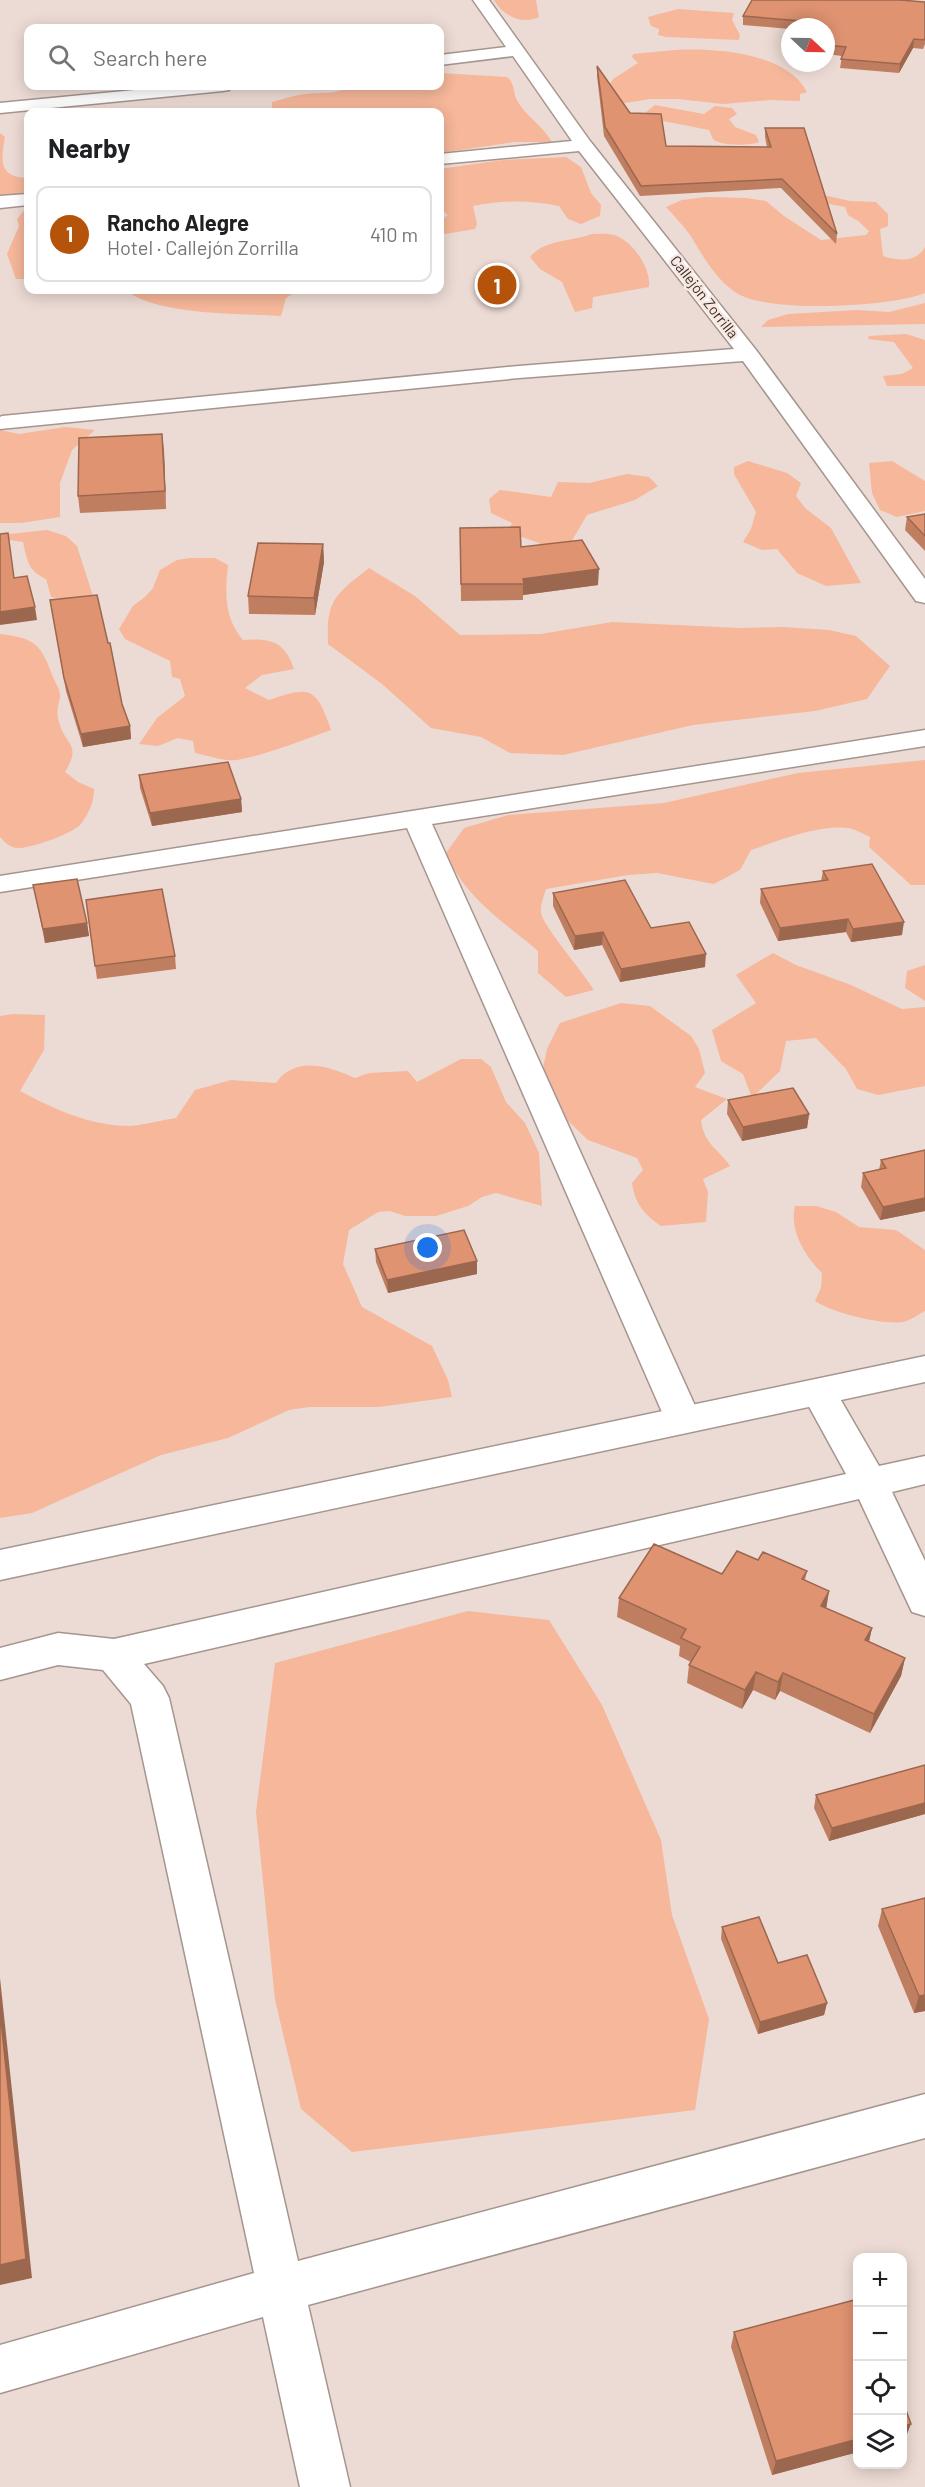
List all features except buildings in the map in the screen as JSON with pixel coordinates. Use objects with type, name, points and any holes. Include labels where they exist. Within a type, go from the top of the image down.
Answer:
[{"type":"street","name":"Callejón Zorrilla","points":[[481,0],[584,145],[749,354],[925,596]]},
{"type":"street","points":[[444,60],[516,51]]},
{"type":"street","points":[[0,108],[124,105],[203,90]]},
{"type":"street","points":[[444,159],[584,145]]},
{"type":"street","points":[[0,202],[24,200]]},
{"type":"street","points":[[2,423],[519,372],[749,354]]},
{"type":"street","points":[[0,884],[925,738]]},
{"type":"street","points":[[416,818],[683,1419]]},
{"type":"street","points":[[0,1564],[925,1369]]},
{"type":"street","points":[[819,1392],[869,1482],[925,1601]]},
{"type":"street","points":[[0,1664],[58,1649],[114,1655],[925,1470]]},
{"type":"street","points":[[114,1655],[149,1698],[325,2487]]},
{"type":"street","points":[[0,2369],[280,2289],[925,2116]]},
{"type":"shaded area","points":[[494,0],[536,0],[539,17],[526,20],[514,18],[502,11]]},
{"type":"shaded area","points":[[678,9],[734,13],[732,20],[740,35],[739,40],[658,35],[659,29],[651,26],[648,17]]},
{"type":"shaded area","points":[[675,50],[710,50],[748,55],[781,67],[781,72],[788,72],[807,92],[800,94],[800,101],[770,100],[723,104],[678,99],[650,99],[619,104],[605,92],[613,79],[638,63],[632,57],[633,54]]},
{"type":"shaded area","points":[[444,73],[507,77],[512,83],[516,99],[521,107],[552,142],[515,142],[444,152],[444,108],[272,108],[272,102],[293,96],[341,90],[444,90]]},
{"type":"shaded area","points":[[655,105],[704,114],[715,106],[732,108],[737,114],[729,119],[735,127],[756,135],[759,142],[743,145],[722,143],[713,139],[709,130],[648,118],[645,113]]},
{"type":"shaded area","points":[[0,133],[5,137],[4,167],[12,175],[24,178],[24,196],[0,200]]},
{"type":"shaded area","points":[[566,157],[581,167],[591,193],[601,205],[600,216],[581,224],[568,219],[559,206],[527,202],[495,203],[473,206],[477,224],[475,229],[444,234],[444,218],[448,215],[444,212],[444,168],[503,160]]},
{"type":"shaded area","points":[[819,194],[850,201],[876,202],[888,214],[888,226],[880,229],[883,256],[895,259],[912,258],[925,247],[925,293],[908,298],[858,305],[799,306],[750,299],[735,292],[721,280],[687,231],[666,207],[682,200],[706,197],[746,198],[766,201],[784,216],[821,240],[866,235],[869,231],[848,215],[845,207],[820,202]]},
{"type":"shaded area","points":[[24,211],[24,279],[16,279],[7,254],[19,226],[17,219]]},
{"type":"shaded area","points":[[592,234],[614,235],[629,244],[644,265],[649,287],[593,297],[592,308],[575,312],[562,282],[540,269],[530,257],[536,251],[551,244]]},
{"type":"shaded area","points":[[132,294],[292,294],[286,298],[281,316],[200,312],[158,305]]},
{"type":"shaded area","points":[[925,303],[925,324],[761,327],[768,320],[788,314],[857,310],[889,312]]},
{"type":"shaded area","points":[[906,334],[925,340],[925,386],[887,386],[883,376],[902,374],[913,368],[894,342],[868,339],[869,336]]},
{"type":"shaded area","points":[[65,427],[95,430],[72,450],[60,483],[60,517],[21,523],[0,523],[0,430],[19,434]]},
{"type":"shaded area","points":[[748,461],[787,473],[801,483],[796,496],[805,508],[831,528],[861,583],[826,586],[797,573],[777,549],[762,550],[743,542],[751,529],[756,512],[734,474],[734,467]]},
{"type":"shaded area","points":[[892,461],[925,481],[925,511],[897,517],[880,510],[872,493],[869,463]]},
{"type":"shaded area","points":[[627,474],[649,477],[658,486],[635,500],[587,515],[570,544],[541,548],[539,543],[508,532],[512,523],[491,513],[489,499],[500,490],[551,497],[558,482],[589,483]]},
{"type":"shaded area","points":[[47,530],[66,536],[77,546],[93,596],[68,600],[51,597],[46,579],[35,572],[29,564],[23,542],[9,540],[0,542],[0,535]]},
{"type":"shaded area","points":[[215,558],[228,565],[227,605],[237,632],[243,640],[275,643],[286,652],[294,669],[262,675],[245,688],[269,700],[294,693],[310,693],[321,705],[331,730],[273,751],[237,760],[195,753],[193,741],[178,738],[158,746],[139,744],[157,718],[185,696],[180,679],[172,677],[170,661],[125,639],[119,629],[133,606],[153,588],[160,570],[177,560]]},
{"type":"shaded area","points":[[369,568],[415,596],[460,635],[541,634],[612,622],[829,630],[856,636],[890,666],[867,699],[815,711],[693,725],[563,755],[510,753],[481,737],[431,728],[382,684],[328,644],[329,617],[335,599]]},
{"type":"shaded area","points":[[0,634],[29,641],[45,657],[60,693],[58,714],[61,727],[72,749],[70,762],[65,772],[78,782],[94,789],[89,812],[76,828],[52,839],[20,848],[14,848],[0,837]]},
{"type":"shaded area","points":[[925,760],[925,885],[911,885],[869,847],[870,837],[851,829],[837,827],[799,834],[751,850],[740,870],[714,884],[657,873],[628,875],[546,889],[541,906],[543,918],[594,990],[566,997],[538,973],[538,951],[498,919],[474,895],[453,868],[446,853],[464,828],[508,815],[664,803],[798,773]]},
{"type":"shaded area","points":[[773,953],[796,965],[851,985],[902,1009],[925,1007],[925,1086],[878,1095],[857,1089],[846,1069],[816,1038],[786,1041],[780,1071],[752,1098],[743,1074],[721,1061],[712,1030],[756,1003],[736,975]]},
{"type":"shaded area","points":[[925,965],[925,1001],[905,988],[907,971]]},
{"type":"shaded area","points":[[621,1003],[650,1006],[691,1036],[699,1049],[705,1073],[695,1087],[727,1099],[701,1120],[708,1141],[730,1166],[703,1179],[708,1192],[706,1222],[661,1226],[655,1222],[641,1208],[633,1190],[632,1183],[643,1170],[637,1158],[588,1140],[547,1101],[543,1068],[547,1049],[560,1023]]},
{"type":"shaded area","points":[[45,1015],[44,1050],[20,1091],[73,1115],[115,1125],[130,1126],[176,1118],[195,1090],[231,1080],[276,1083],[284,1074],[302,1066],[324,1067],[355,1078],[369,1073],[408,1071],[417,1082],[461,1059],[481,1059],[491,1067],[506,1102],[525,1123],[539,1153],[542,1206],[496,1193],[482,1197],[468,1206],[436,1216],[405,1216],[390,1211],[378,1212],[349,1230],[343,1264],[362,1307],[432,1346],[448,1380],[452,1397],[379,1407],[309,1407],[289,1410],[228,1438],[161,1455],[32,1513],[0,1518],[0,1016]]},
{"type":"shaded area","points":[[795,1206],[816,1206],[836,1212],[859,1227],[896,1230],[925,1250],[925,1311],[906,1321],[883,1322],[845,1314],[815,1301],[821,1288],[822,1273],[804,1251],[796,1233]]},
{"type":"shaded area","points":[[468,1611],[549,1620],[602,1705],[661,1840],[672,1915],[709,2019],[695,2110],[352,2152],[301,2109],[275,2000],[256,1812],[275,1663]]},
{"type":"place","name":"Rancho Alegre","points":[[497,285]]}]
